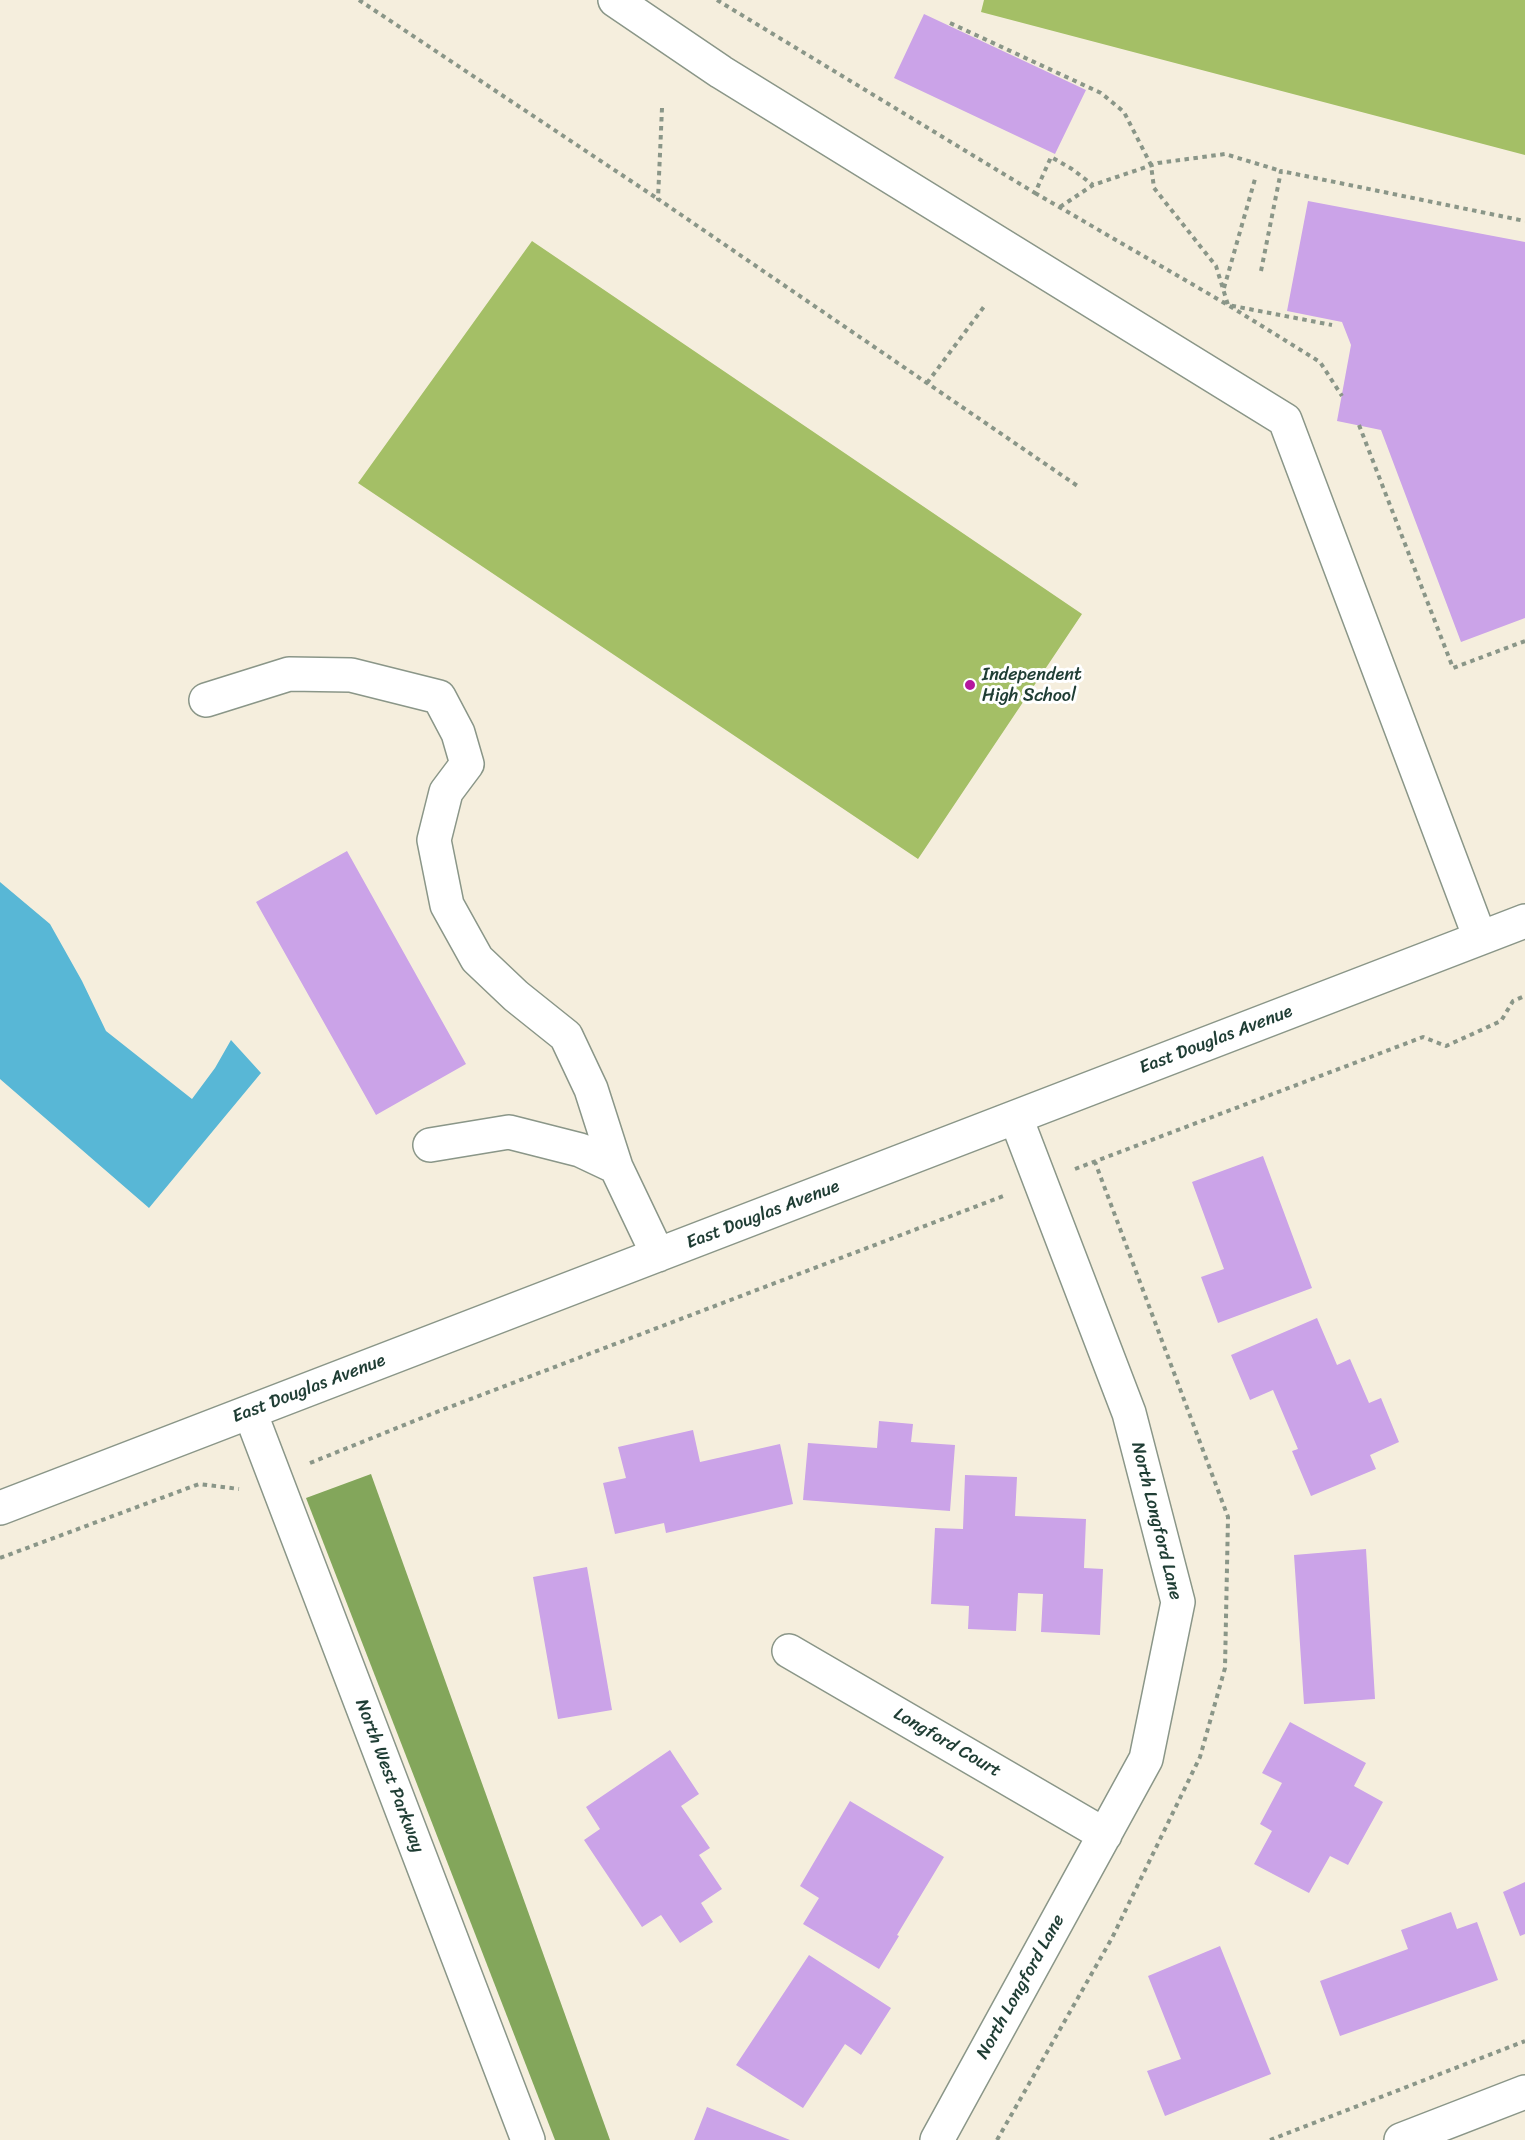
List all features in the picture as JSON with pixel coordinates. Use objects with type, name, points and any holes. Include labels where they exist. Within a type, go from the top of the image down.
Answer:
[{"type":"street","points":[[615,0],[721,72],[1285,420],[1480,938]]},
{"type":"street","points":[[206,700],[289,674],[351,675],[439,697],[458,733],[467,764],[446,792],[434,840],[447,905],[477,959],[516,996],[566,1036],[591,1089],[616,1167],[658,1255]]},
{"type":"street","name":"East Douglas Avenue","points":[[0,1508],[1525,921]]},
{"type":"street","name":"North Longford Lane","points":[[937,2140],[1146,1759],[1178,1602],[1129,1413],[1017,1118]]},
{"type":"street","points":[[430,1145],[509,1132],[580,1150],[616,1167]]},
{"type":"street","name":"North West Parkway","points":[[250,1412],[528,2140]]},
{"type":"street","name":"Longford Court","points":[[789,1650],[1105,1835]]},
{"type":"street","points":[[1401,2140],[1525,2092]]},
{"type":"path","points":[[359,0],[658,199],[1079,487]]},
{"type":"path","points":[[717,0],[1320,362],[1342,396]]},
{"type":"path","points":[[950,24],[1101,93],[1124,112],[1151,165],[1154,188],[1216,266],[1228,305]]},
{"type":"path","points":[[658,199],[662,108]]},
{"type":"path","points":[[1060,207],[1093,185],[1151,165],[1225,154],[1281,171],[1525,221]]},
{"type":"path","points":[[1035,193],[1051,157],[1093,185]]},
{"type":"path","points":[[1261,270],[1281,171]]},
{"type":"path","points":[[1223,289],[1255,179]]},
{"type":"path","points":[[927,383],[986,304]]},
{"type":"path","points":[[1228,305],[1332,325]]},
{"type":"path","points":[[1359,425],[1453,668],[1525,641]]},
{"type":"path","points":[[0,1558],[199,1484],[244,1490],[434,1413],[1423,1037],[1446,1046],[1501,1021],[1513,1001],[1525,996]]},
{"type":"path","points":[[1270,2140],[1525,2041]]},
{"type":"green space","points":[[984,0],[1525,0],[1525,155],[981,12]]},
{"type":"green space","points":[[532,241],[1082,614],[918,859],[358,483]]},
{"type":"green space","points":[[371,1474],[610,2140],[555,2140],[306,1498]]},
{"type":"water","points":[[0,882],[50,924],[82,981],[106,1031],[192,1099],[215,1068],[231,1040],[261,1073],[149,1208],[0,1079]]},
{"type":"building","points":[[924,14],[1086,90],[1055,154],[894,78]]},
{"type":"building","points":[[1308,201],[1525,242],[1525,618],[1461,642],[1381,430],[1337,421],[1351,345],[1342,322],[1287,311]]},
{"type":"building","points":[[347,851],[466,1064],[376,1115],[256,902]]},
{"type":"building","points":[[1263,1156],[1312,1288],[1218,1323],[1201,1277],[1224,1269],[1192,1182]]},
{"type":"building","points":[[1317,1318],[1337,1365],[1350,1359],[1369,1403],[1381,1398],[1399,1442],[1370,1455],[1376,1469],[1311,1496],[1292,1451],[1298,1449],[1273,1390],[1250,1400],[1231,1355]]},
{"type":"building","points":[[879,1421],[913,1424],[911,1442],[955,1445],[950,1511],[803,1500],[808,1443],[877,1448]]},
{"type":"building","points":[[693,1430],[700,1462],[780,1444],[793,1504],[666,1533],[664,1523],[615,1534],[603,1483],[626,1478],[618,1447]]},
{"type":"building","points":[[965,1475],[1017,1477],[1015,1516],[1086,1519],[1084,1568],[1103,1569],[1100,1635],[1041,1632],[1043,1594],[1018,1593],[1016,1631],[968,1629],[969,1606],[931,1604],[935,1528],[963,1529]]},
{"type":"building","points":[[1366,1549],[1375,1699],[1304,1704],[1294,1555]]},
{"type":"building","points":[[587,1567],[612,1710],[558,1719],[533,1577]]},
{"type":"building","points":[[1290,1722],[1366,1763],[1354,1786],[1383,1802],[1348,1865],[1330,1856],[1309,1893],[1254,1864],[1272,1831],[1260,1824],[1282,1783],[1262,1773]]},
{"type":"building","points":[[670,1750],[699,1794],[681,1806],[710,1848],[699,1855],[722,1889],[701,1903],[713,1922],[680,1943],[661,1915],[642,1927],[584,1840],[600,1829],[586,1807]]},
{"type":"building","points":[[850,1801],[944,1857],[879,1969],[803,1924],[819,1898],[800,1886]]},
{"type":"building","points":[[1525,1882],[1525,1934],[1520,1936],[1503,1892]]},
{"type":"building","points":[[1451,1912],[1457,1929],[1477,1922],[1498,1980],[1340,2036],[1320,1981],[1408,1949],[1401,1930]]},
{"type":"building","points":[[1220,1946],[1271,2074],[1165,2116],[1147,2071],[1181,2059],[1148,1976]]},
{"type":"building","points":[[809,1955],[891,2008],[861,2055],[845,2044],[803,2108],[736,2065]]},
{"type":"building","points":[[707,2107],[790,2140],[694,2140]]},
{"type":"place","name":"Independent High School","points":[[970,685]]}]
